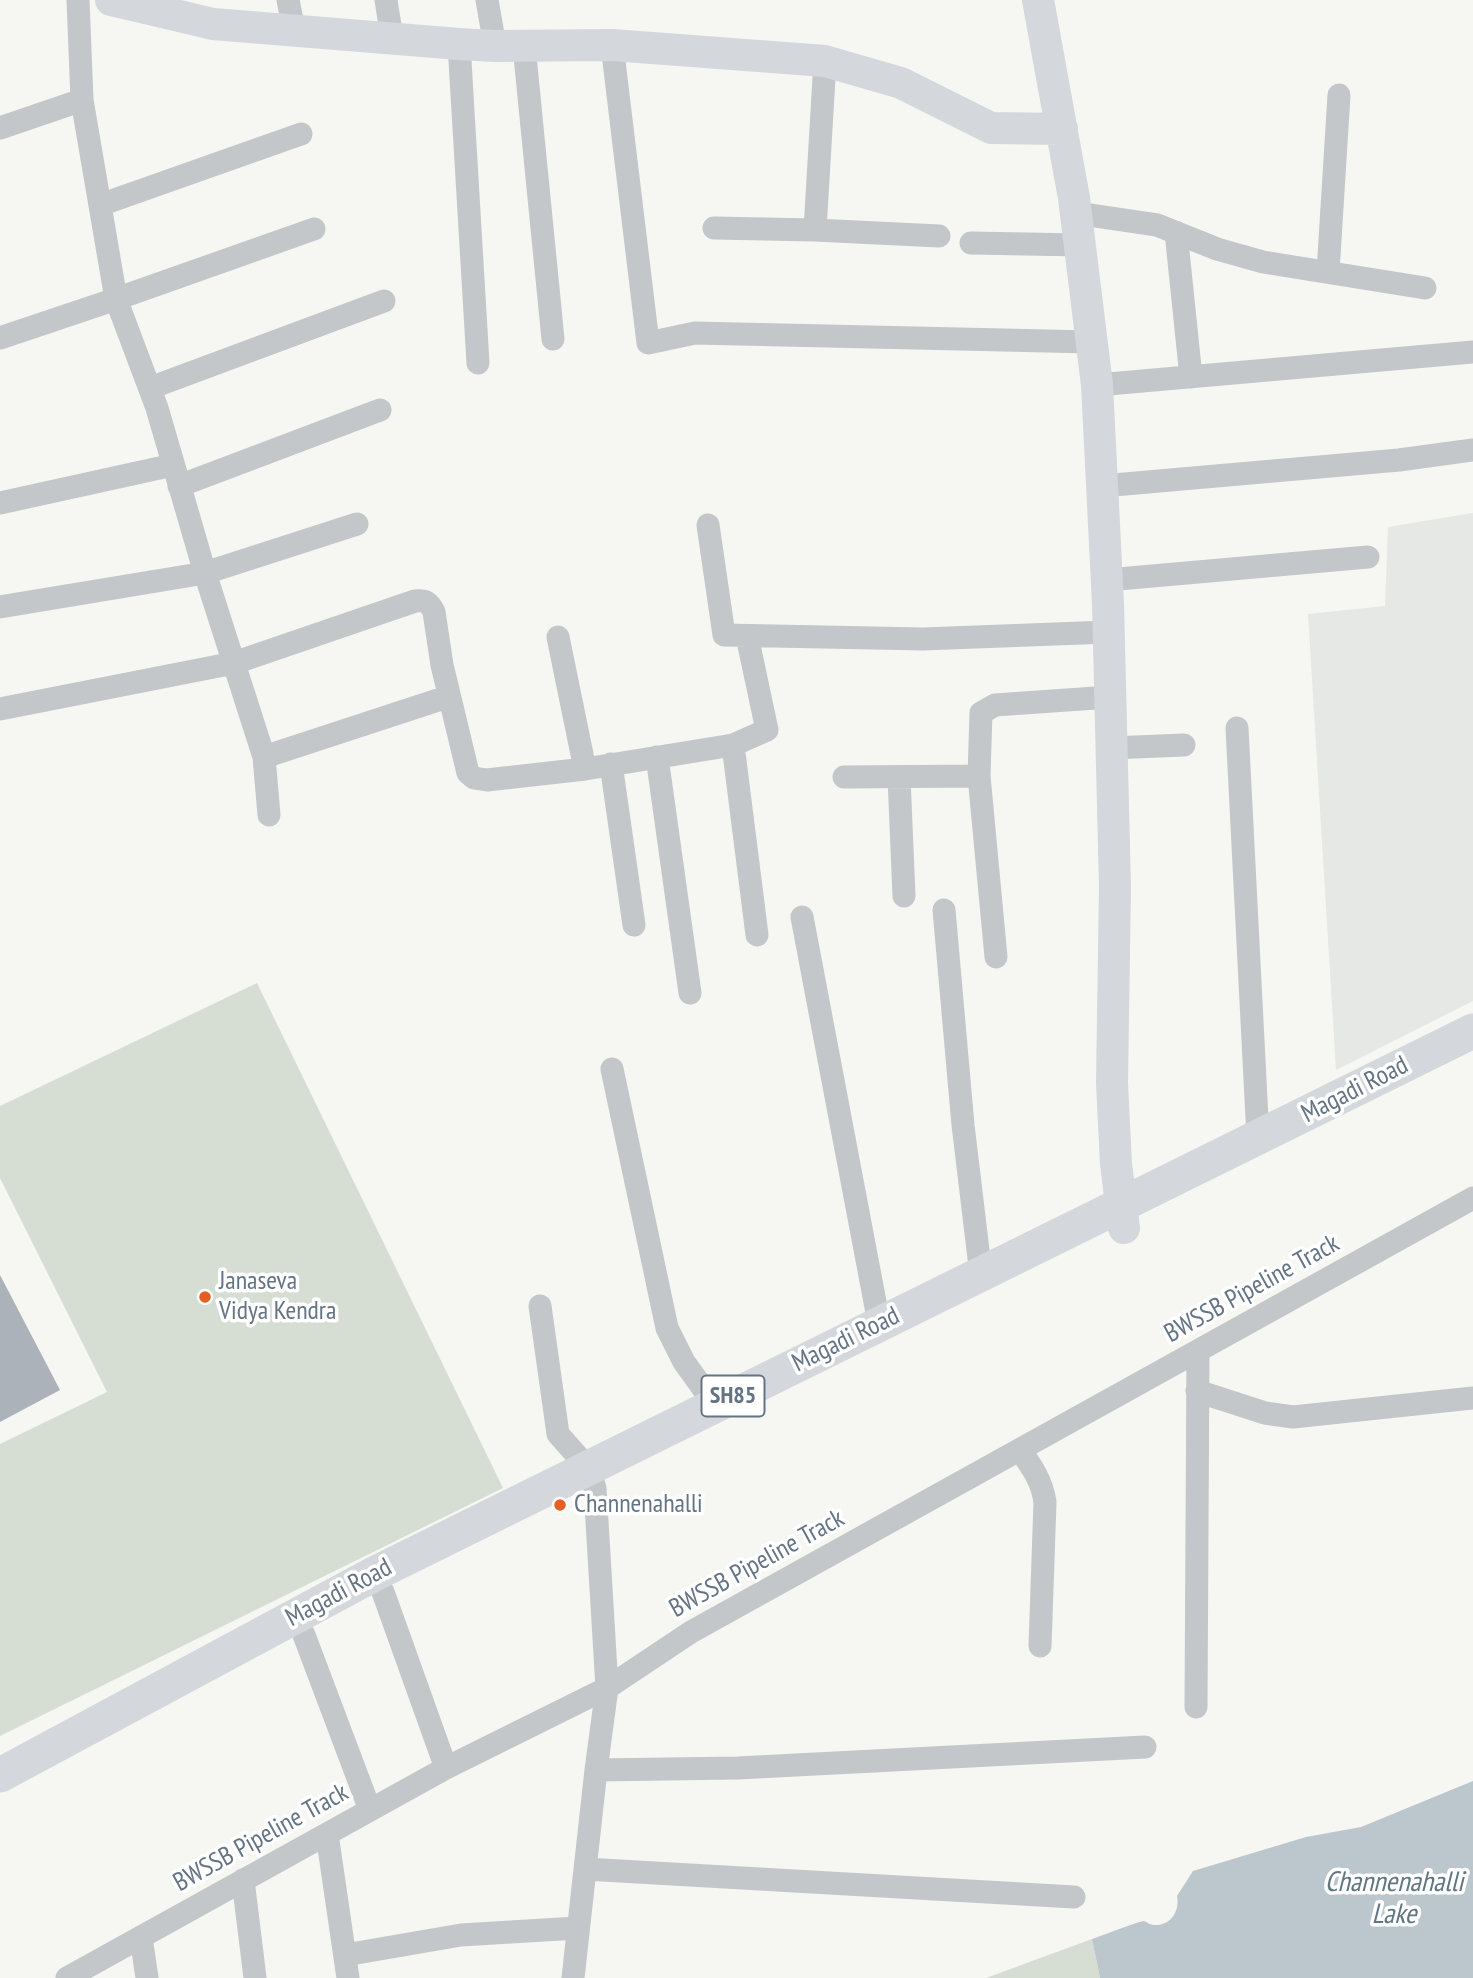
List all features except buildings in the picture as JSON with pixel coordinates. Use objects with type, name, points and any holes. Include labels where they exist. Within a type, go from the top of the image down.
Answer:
[{"type":"main road","name":"Magadi Road","points":[[0,1798],[591,1478],[715,1405],[981,1275],[1122,1217],[1258,1138],[1473,1031]]},
{"type":"main road","name":"Magadi Road","points":[[0,1774],[376,1573],[591,1478],[1122,1217],[1473,1056]]},
{"type":"street","points":[[78,0],[82,100],[116,299],[150,388],[264,757],[269,816]]},
{"type":"street","points":[[111,0],[187,10],[212,24],[291,15],[392,38],[459,44],[612,45],[825,61],[901,83],[991,128],[1062,129]]},
{"type":"street","points":[[386,0],[392,38]]},
{"type":"street","points":[[487,0],[509,46],[553,339]]},
{"type":"street","points":[[1038,0],[1076,213],[1097,385],[1107,580],[1115,887],[1112,1083],[1122,1217]]},
{"type":"street","points":[[459,44],[478,363]]},
{"type":"street","points":[[612,45],[648,343],[695,333],[1091,342]]},
{"type":"street","points":[[815,230],[825,61]]},
{"type":"street","points":[[1328,272],[1339,95]]},
{"type":"street","points":[[0,128],[82,100]]},
{"type":"street","points":[[100,205],[301,134]]},
{"type":"street","points":[[1076,213],[1157,225],[1217,248],[1264,262],[1425,288]]},
{"type":"street","points":[[714,228],[939,236]]},
{"type":"street","points":[[0,338],[314,229]]},
{"type":"street","points":[[1176,232],[1191,377]]},
{"type":"street","points":[[971,243],[1080,245]]},
{"type":"street","points":[[150,388],[384,301]]},
{"type":"street","points":[[1097,385],[1473,352]]},
{"type":"street","points":[[0,503],[176,476],[380,410]]},
{"type":"street","points":[[1102,486],[1399,460],[1473,450]]},
{"type":"street","points":[[0,607],[205,573],[356,524]]},
{"type":"street","points":[[708,525],[724,635],[923,639],[1108,632]]},
{"type":"street","points":[[1107,580],[1367,557]]},
{"type":"street","points":[[0,709],[234,663],[424,600],[434,611],[442,665],[468,774],[487,780],[585,769],[733,745],[767,730],[747,636]]},
{"type":"street","points":[[558,638],[585,769]]},
{"type":"street","points":[[996,957],[979,776],[981,713],[995,705],[1110,697]]},
{"type":"street","points":[[264,757],[438,700]]},
{"type":"street","points":[[1237,728],[1258,1138]]},
{"type":"street","points":[[733,745],[757,935]]},
{"type":"street","points":[[1111,748],[1184,745]]},
{"type":"street","points":[[657,757],[690,993]]},
{"type":"street","points":[[611,764],[634,925]]},
{"type":"street","points":[[844,778],[979,776]]},
{"type":"street","points":[[899,777],[904,896]]},
{"type":"street","points":[[944,910],[981,1275]]},
{"type":"street","points":[[802,917],[879,1323]]},
{"type":"street","points":[[612,1069],[667,1328],[684,1362],[715,1405]]},
{"type":"street","name":"BWSSB Pipeline Track","points":[[78,1975],[141,1937],[446,1768],[607,1688],[691,1632],[1473,1198]]},
{"type":"street","points":[[540,1306],[558,1434],[591,1478],[607,1688],[573,1978]]},
{"type":"street","points":[[1196,1707],[1198,1352]]},
{"type":"street","points":[[1197,1391],[1265,1413],[1293,1417],[1473,1399]]},
{"type":"street","points":[[1020,1450],[1038,1477],[1045,1502],[1040,1646]]},
{"type":"street","points":[[383,1592],[446,1768]]},
{"type":"street","points":[[304,1634],[370,1810]]},
{"type":"street","points":[[596,1770],[738,1768],[1145,1748]]},
{"type":"street","points":[[327,1834],[348,1978]]},
{"type":"street","points":[[585,1868],[1074,1897]]},
{"type":"street","points":[[243,1880],[256,1978]]},
{"type":"street","points":[[345,1955],[461,1935],[577,1928]]},
{"type":"street","points":[[141,1937],[147,1978]]},
{"type":"shaded area","points":[[1473,513],[1473,1001],[1336,1070],[1308,614],[1385,606],[1388,527]]},
{"type":"shaded area","name":"Janaseva Vidya Kendra","points":[[257,983],[503,1488],[0,1736],[0,1444],[107,1392],[0,1178],[0,1106]]},
{"type":"shaded area","points":[[1092,1939],[1100,1978],[986,1978]]},
{"type":"water","name":"Channenahalli Lake","points":[[1473,1781],[1473,1978],[1100,1978],[1092,1939],[1144,1921],[1160,1925],[1170,1920],[1176,1912],[1177,1896],[1193,1871],[1306,1837],[1361,1827]]},
{"type":"place","name":"Janaseva Vidya Kendra","points":[[205,1297]]},
{"type":"place","name":"Channenahalli","points":[[560,1505]]}]
